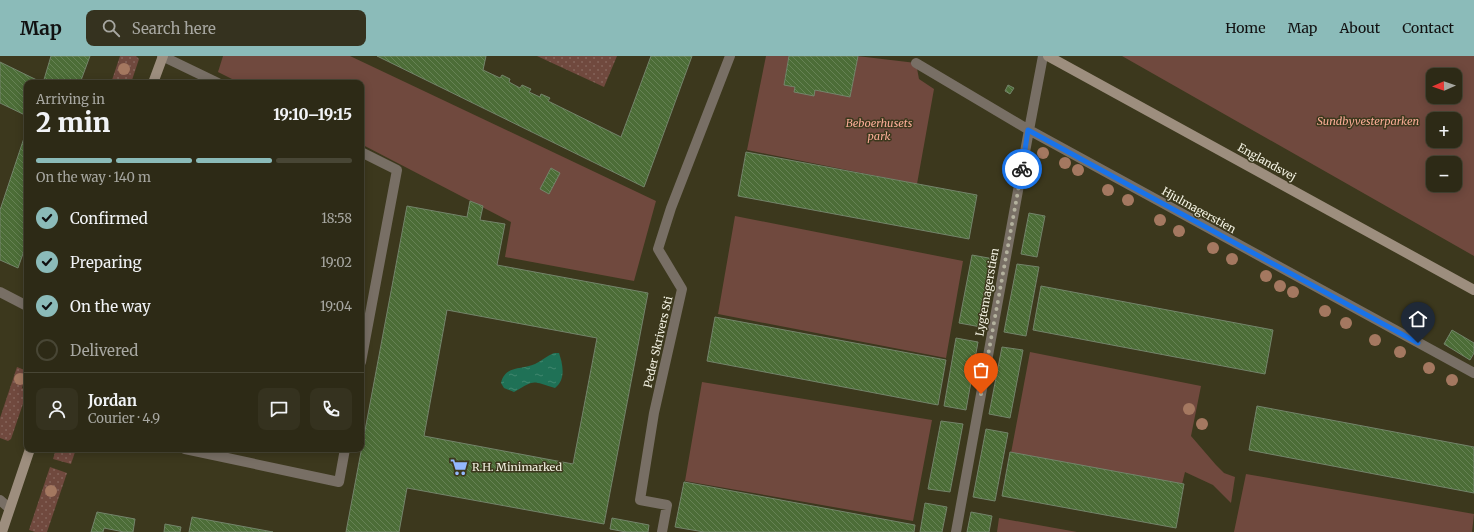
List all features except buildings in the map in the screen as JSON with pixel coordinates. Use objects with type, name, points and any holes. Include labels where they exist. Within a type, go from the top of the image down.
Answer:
[{"type":"street","points":[[155,80],[162,56],[212,80]]},
{"type":"street","name":"Peder Skrivers Sti","points":[[662,532],[667,504],[640,500],[654,412],[682,289],[658,249],[671,208],[730,56]]},
{"type":"street","name":"Lygtemagerstien","points":[[956,532],[1028,130],[1043,56]]},
{"type":"street","name":"Englandsvej","points":[[1048,56],[1474,290]]},
{"type":"street","name":"Hjulmagerstien","points":[[916,63],[1028,130],[1474,374]]},
{"type":"street","points":[[364,154],[397,170],[364,346]]},
{"type":"street","points":[[0,292],[24,304]]},
{"type":"street","points":[[2,532],[29,452]]},
{"type":"street","points":[[199,452],[338,482],[344,452]]},
{"type":"street","points":[[0,500],[9,508]]},
{"type":"green space","points":[[120,56],[136,56],[139,59],[132,80],[112,80]]},
{"type":"green space","points":[[223,56],[350,56],[656,201],[634,281],[505,257],[511,222],[364,146],[364,80],[234,80],[218,72]]},
{"type":"green space","points":[[537,56],[617,56],[604,87]]},
{"type":"green space","name":"Beboerhusets park","points":[[766,56],[789,56],[784,82],[849,94],[857,56],[916,63],[919,79],[934,89],[917,184],[747,150]]},
{"type":"green space","name":"Sundbyvesterparken","points":[[1122,56],[1474,56],[1474,256]]},
{"type":"green space","points":[[735,216],[963,261],[946,358],[718,314]]},
{"type":"green space","points":[[1030,352],[1201,386],[1191,436],[1224,473],[1235,477],[1231,503],[1213,485],[1185,472],[1182,484],[1011,453]]},
{"type":"green space","points":[[17,367],[24,370],[24,381],[22,388],[24,389],[24,401],[11,439],[8,441],[0,438],[0,418]]},
{"type":"green space","points":[[702,382],[932,420],[913,521],[685,481]]},
{"type":"green space","points":[[55,452],[75,452],[71,464],[53,459]]},
{"type":"green space","points":[[50,467],[67,473],[47,532],[35,532],[29,530]]},
{"type":"green space","points":[[1246,474],[1474,514],[1472,532],[1234,532]]},
{"type":"green space","points":[[999,518],[1077,532],[997,532]]},
{"type":"water","points":[[554,353],[559,353],[563,372],[561,381],[555,388],[534,382],[514,392],[504,388],[501,383],[506,373],[535,364]]},
{"type":"way so far","points":[[981,394],[1022,169]]},
{"type":"place","name":"R.H. Minimarked","points":[[459,467]]},
{"type":"route","points":[[1022,169],[1028,130],[1418,343]]}]
